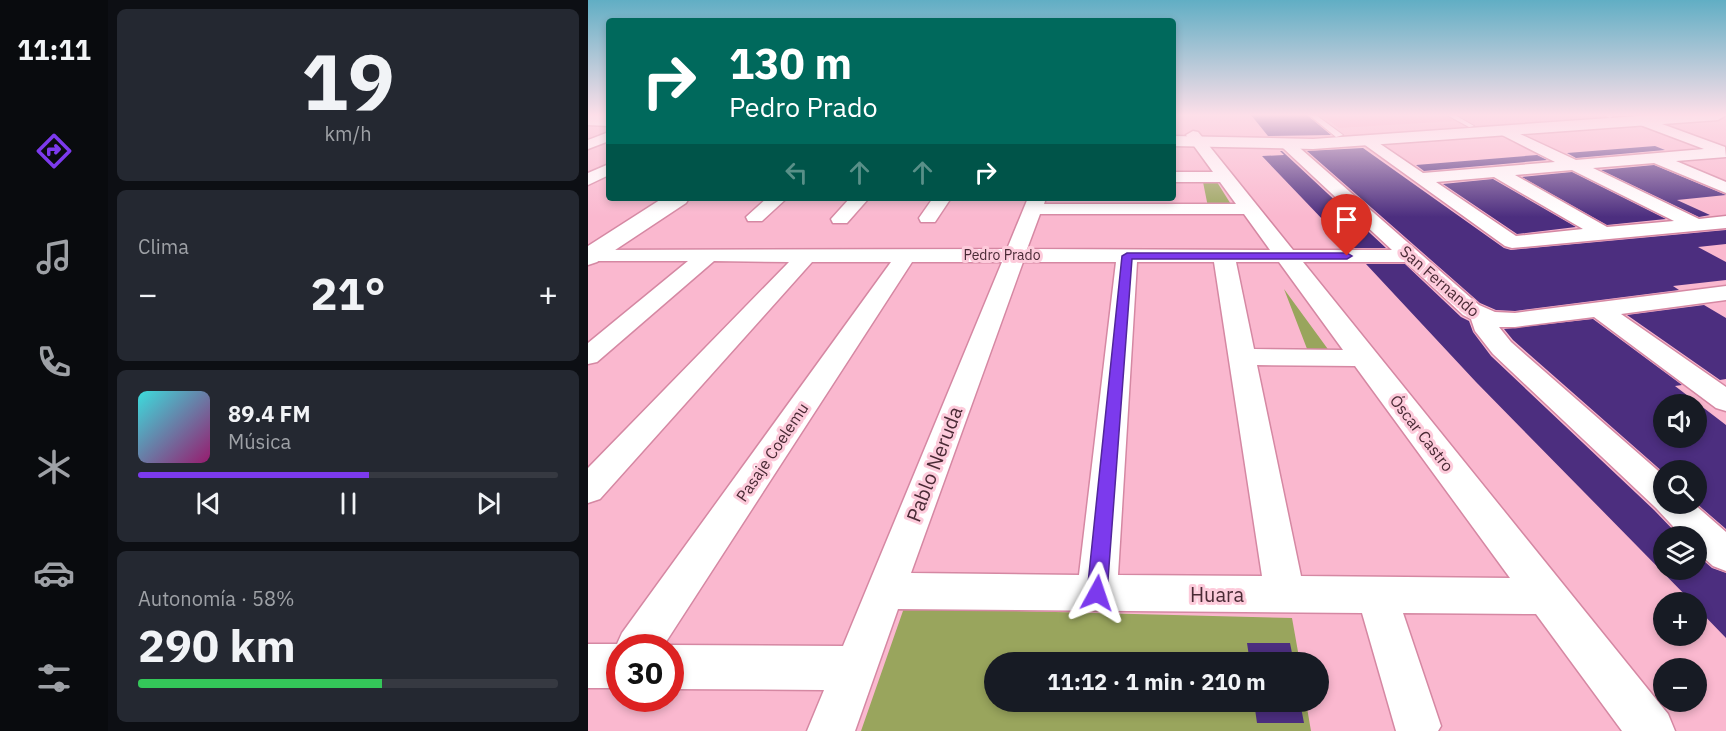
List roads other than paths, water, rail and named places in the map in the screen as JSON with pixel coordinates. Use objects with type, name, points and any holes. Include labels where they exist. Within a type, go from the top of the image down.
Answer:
[{"type":"main road","points":[[590,256],[673,201]]},
{"type":"street","name":"Óscar Castro","points":[[1196,149],[1226,177],[1652,731]]},
{"type":"street","name":"San Fernando","points":[[1293,149],[1471,310],[1482,316],[1488,331],[1502,348],[1653,487]]},
{"type":"street","points":[[1378,149],[1512,242],[1726,222]]},
{"type":"street","points":[[1542,149],[1726,240]]},
{"type":"street","points":[[1419,178],[1726,152]]},
{"type":"street","points":[[1655,158],[1726,188]]},
{"type":"street","points":[[588,180],[606,171]]},
{"type":"street","points":[[1498,171],[1605,234]]},
{"type":"street","points":[[1176,177],[1226,177]]},
{"type":"street","points":[[755,217],[774,201]]},
{"type":"street","points":[[840,219],[857,201]]},
{"type":"street","points":[[928,218],[940,201]]},
{"type":"street","points":[[1035,203],[1250,209]]},
{"type":"street","name":"Pablo Neruda","points":[[831,731],[1035,203]]},
{"type":"street","points":[[588,356],[709,255]]},
{"type":"street","points":[[588,490],[807,255]]},
{"type":"street","name":"Pasaje Coelemu","points":[[647,634],[906,255]]},
{"type":"street","name":"Pedro Prado","points":[[590,256],[1412,256]]},
{"type":"street","points":[[1097,593],[1127,256]]},
{"type":"street","points":[[1224,256],[1285,594]]},
{"type":"street","points":[[1482,316],[1508,321],[1722,297]]},
{"type":"street","points":[[1599,309],[1726,401]]},
{"type":"street","points":[[1243,357],[1365,358]]},
{"type":"street","points":[[1682,514],[1726,555]]},
{"type":"street","name":"Huara","points":[[885,591],[1548,596]]},
{"type":"street","points":[[1377,595],[1417,726]]},
{"type":"street","points":[[588,666],[606,666]]},
{"type":"street","points":[[684,667],[856,668]]}]
